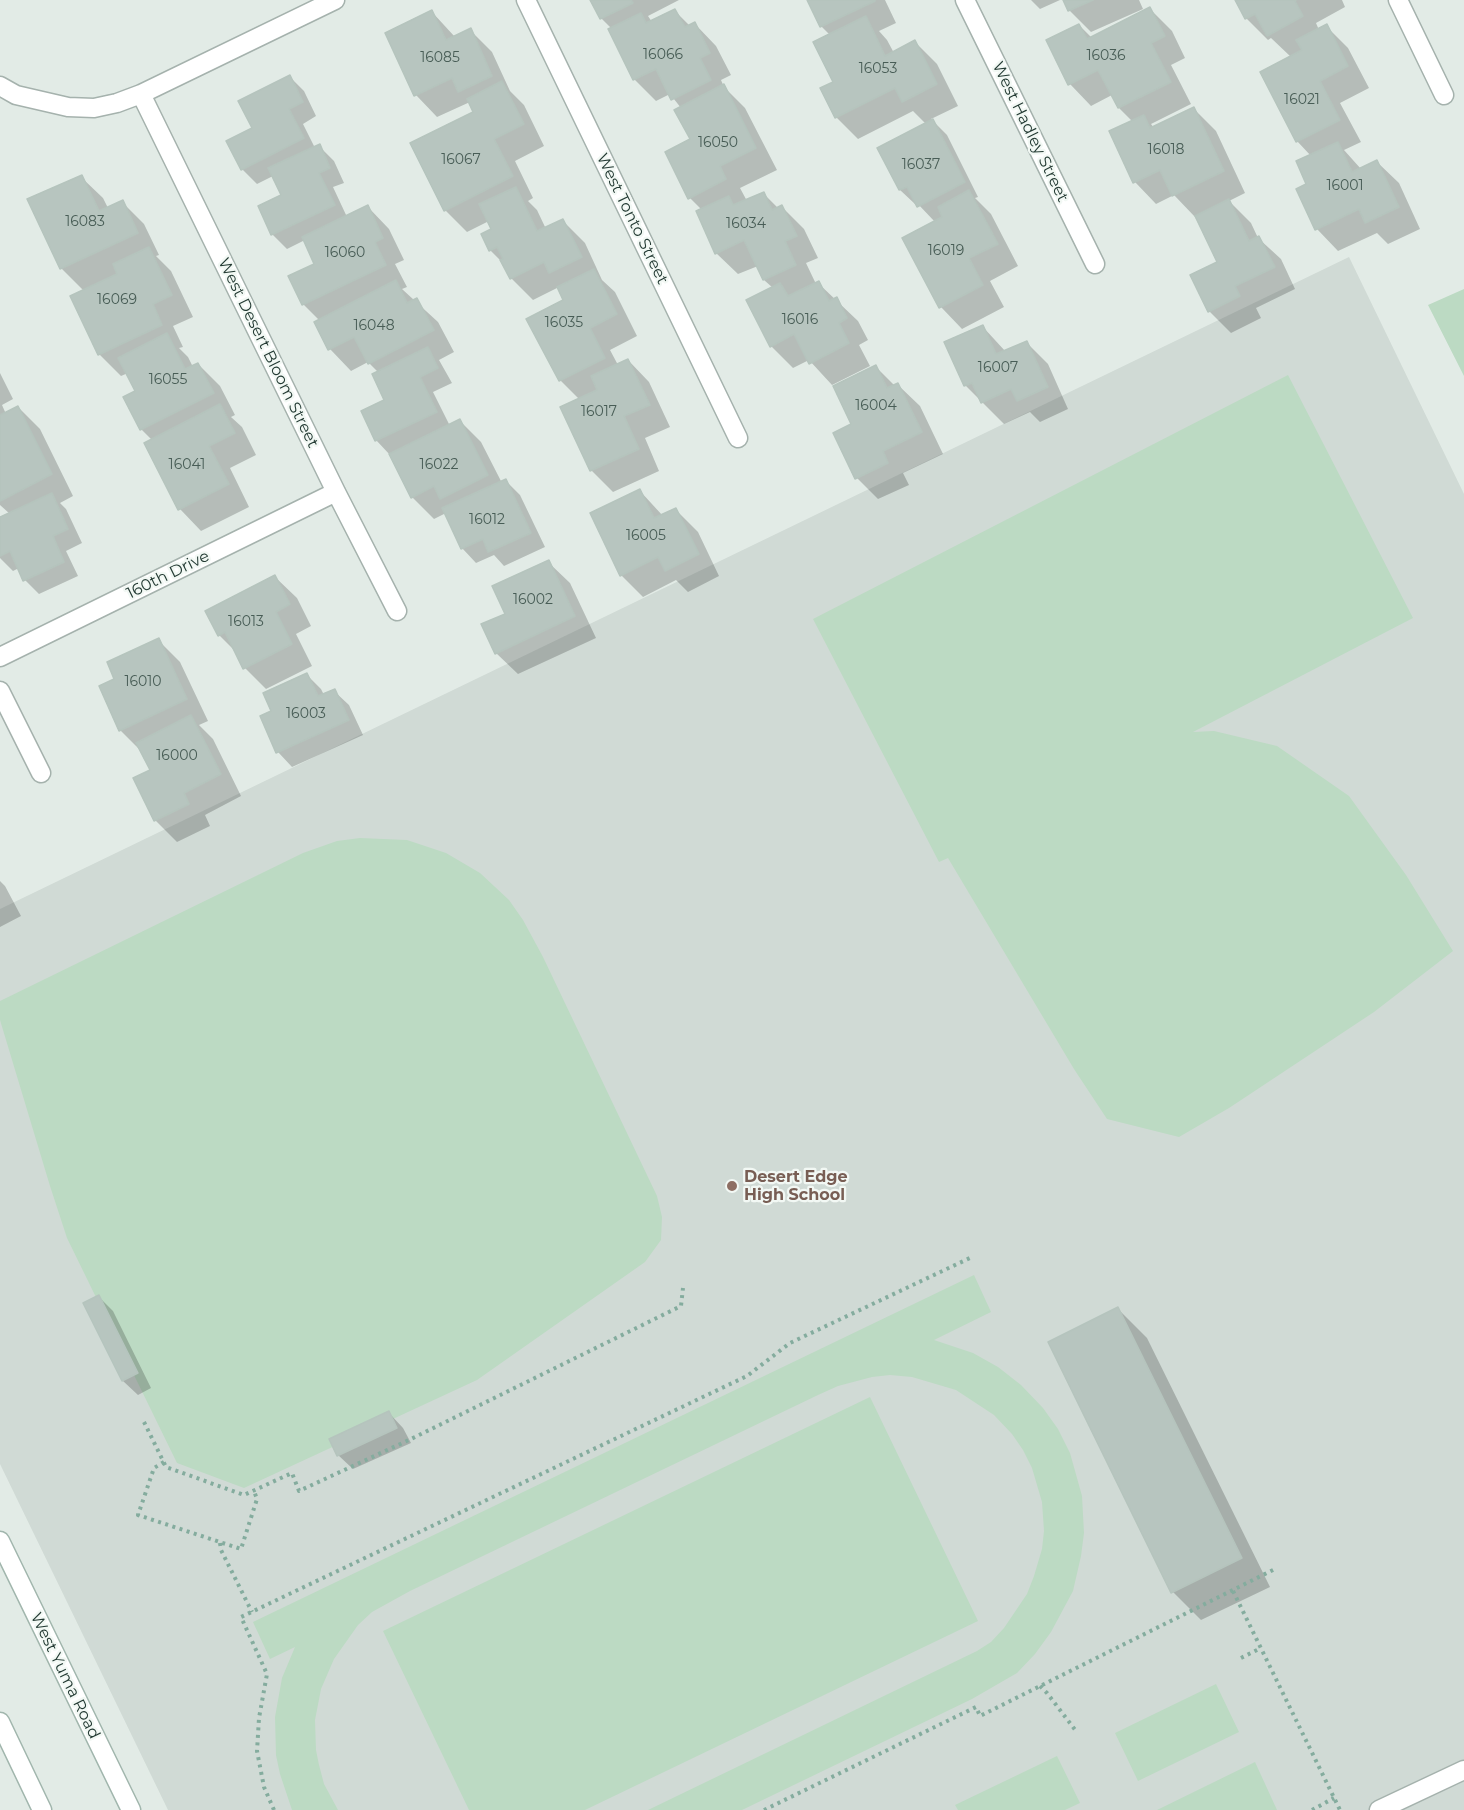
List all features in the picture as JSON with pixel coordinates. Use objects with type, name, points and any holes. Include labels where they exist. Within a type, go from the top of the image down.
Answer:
[{"type":"street","points":[[0,86],[16,95],[68,106],[94,108],[117,103],[141,94],[335,0]]},
{"type":"street","name":"West Tonto Street","points":[[526,0],[738,438]]},
{"type":"street","name":"West Hadley Street","points":[[965,0],[1095,264]]},
{"type":"street","points":[[1398,0],[1444,95]]},
{"type":"street","name":"West Desert Bloom Street","points":[[141,94],[336,492],[397,611]]},
{"type":"street","name":"160th Drive","points":[[0,657],[336,492]]},
{"type":"street","points":[[0,692],[41,773]]},
{"type":"street","name":"West Yuma Road","points":[[0,1541],[131,1810]]},
{"type":"street","points":[[0,1722],[42,1810]]},
{"type":"street","points":[[1379,1810],[1464,1770]]},
{"type":"path","points":[[274,1810],[264,1787],[257,1751],[259,1718],[267,1674],[241,1617],[747,1376],[790,1343],[972,1257]]},
{"type":"path","points":[[144,1422],[166,1467],[244,1495],[292,1473],[299,1491],[411,1439],[681,1306],[683,1288]]},
{"type":"path","points":[[164,1462],[154,1468],[138,1515],[220,1543],[241,1549],[257,1499],[254,1491]]},
{"type":"path","points":[[220,1543],[221,1550],[252,1612]]},
{"type":"path","points":[[764,1810],[976,1707],[980,1716],[1277,1569]]},
{"type":"path","points":[[1233,1591],[1340,1810]]},
{"type":"path","points":[[1241,1658],[1261,1648]]},
{"type":"path","points":[[1040,1686],[1076,1731]]},
{"type":"path","points":[[1312,1809],[1334,1798]]},
{"type":"shaded area","name":"Desert Edge High School","points":[[1349,257],[1464,494],[1464,1810],[168,1810],[0,1464],[0,909]]},
{"type":"green space","points":[[1464,289],[1464,376],[1428,305]]},
{"type":"green space","points":[[1288,375],[1413,618],[1193,732],[1214,731],[1277,746],[1349,796],[1406,875],[1453,951],[1374,1012],[1229,1108],[1179,1137],[1107,1119],[1074,1069],[948,858],[939,862],[813,619]]},
{"type":"green space","points":[[360,838],[407,840],[446,853],[480,873],[509,900],[543,957],[657,1196],[662,1217],[661,1240],[645,1262],[477,1380],[244,1488],[177,1463],[67,1238],[0,1020],[0,1001],[303,853],[337,841]]},
{"type":"green space","points":[[974,1275],[991,1312],[934,1340],[973,1353],[998,1367],[1021,1385],[1043,1408],[1058,1429],[1070,1453],[1082,1496],[1084,1533],[1073,1591],[1051,1632],[1017,1673],[972,1699],[742,1810],[648,1810],[977,1651],[991,1642],[1004,1628],[1027,1594],[1042,1549],[1044,1531],[1042,1502],[1032,1468],[1012,1434],[994,1415],[956,1390],[912,1377],[890,1375],[872,1377],[838,1386],[818,1395],[410,1591],[372,1612],[358,1625],[334,1659],[321,1689],[315,1720],[319,1765],[324,1784],[338,1810],[292,1810],[276,1755],[275,1717],[282,1678],[295,1647],[270,1659],[253,1622]]},
{"type":"green space","points":[[870,1397],[978,1621],[585,1810],[469,1810],[383,1631]]},
{"type":"green space","points":[[1216,1684],[1239,1732],[1138,1781],[1115,1733]]},
{"type":"green space","points":[[1057,1756],[1080,1803],[1065,1810],[958,1810],[955,1805]]},
{"type":"green space","points":[[1255,1762],[1277,1810],[1157,1810]]},
{"type":"building","points":[[590,0],[631,0],[633,3],[600,19]]},
{"type":"building","points":[[807,0],[875,0],[875,1],[820,27]]},
{"type":"building","points":[[1063,0],[1093,0],[1068,11]]},
{"type":"building","points":[[1235,0],[1296,0],[1303,16],[1267,36],[1255,14],[1245,19]]},
{"type":"building","points":[[1150,7],[1165,36],[1151,43],[1171,82],[1118,108],[1098,70],[1068,85],[1046,40],[1079,24],[1087,39]]},
{"type":"building","points":[[675,9],[685,27],[695,22],[710,53],[700,58],[711,80],[671,100],[656,69],[633,80],[608,29],[641,13],[646,23]]},
{"type":"building","points":[[432,10],[446,40],[471,28],[492,76],[458,92],[452,78],[414,96],[385,33]]},
{"type":"building","points":[[866,16],[885,56],[915,40],[937,84],[902,102],[895,88],[835,118],[820,88],[833,82],[813,42]]},
{"type":"building","points":[[1327,24],[1348,66],[1320,81],[1340,120],[1296,142],[1260,72],[1302,50],[1296,40]]},
{"type":"building","points":[[290,75],[303,102],[289,109],[304,138],[241,170],[226,141],[252,128],[238,101]]},
{"type":"building","points":[[502,81],[524,124],[494,139],[513,176],[444,211],[410,143],[473,112],[467,99]]},
{"type":"building","points":[[724,84],[756,148],[720,166],[726,179],[688,199],[665,152],[690,139],[674,110]]},
{"type":"building","points":[[1194,107],[1224,171],[1172,196],[1160,170],[1133,183],[1109,131],[1144,115],[1150,128]]},
{"type":"building","points":[[933,119],[965,182],[917,207],[907,187],[899,190],[877,148]]},
{"type":"building","points":[[1338,142],[1352,172],[1377,160],[1399,207],[1365,223],[1359,209],[1315,230],[1296,189],[1306,184],[1296,161]]},
{"type":"building","points":[[320,144],[330,168],[319,173],[335,205],[271,235],[258,206],[281,195],[268,168]]},
{"type":"building","points":[[82,175],[99,211],[123,200],[138,233],[60,269],[27,199]]},
{"type":"building","points":[[516,187],[537,231],[563,219],[582,257],[549,273],[544,262],[510,279],[500,260],[503,259],[497,247],[489,251],[481,234],[491,229],[479,204]]},
{"type":"building","points":[[969,190],[998,244],[969,258],[983,285],[939,308],[902,238],[942,217],[938,207]]},
{"type":"building","points":[[764,192],[772,210],[782,205],[797,236],[785,241],[796,265],[763,280],[744,240],[715,254],[696,211],[729,196],[733,205]]},
{"type":"building","points":[[1229,199],[1249,241],[1259,236],[1275,267],[1235,286],[1240,296],[1208,312],[1190,275],[1217,262],[1195,216]]},
{"type":"building","points":[[368,205],[383,238],[375,242],[386,265],[302,305],[288,276],[314,264],[302,237]]},
{"type":"building","points":[[149,247],[172,295],[153,304],[162,325],[98,355],[70,296],[117,274],[113,264]]},
{"type":"building","points":[[594,269],[617,314],[590,328],[605,358],[559,381],[526,319],[563,300],[557,287]]},
{"type":"building","points":[[396,280],[407,303],[417,298],[434,330],[368,364],[354,337],[328,350],[314,322]]},
{"type":"building","points":[[819,281],[829,301],[837,297],[847,318],[839,323],[849,343],[809,364],[794,334],[770,347],[746,300],[780,283],[788,296]]},
{"type":"building","points":[[983,325],[996,354],[1027,341],[1048,387],[1017,401],[1011,389],[981,403],[972,383],[964,386],[944,342]]},
{"type":"building","points":[[167,333],[185,369],[198,363],[214,393],[140,430],[123,397],[135,391],[118,358]]},
{"type":"building","points":[[428,347],[438,368],[420,377],[437,412],[375,441],[361,411],[384,400],[372,374]]},
{"type":"building","points":[[628,359],[650,405],[624,416],[639,449],[590,471],[560,407],[597,390],[591,376]]},
{"type":"building","points":[[876,365],[887,388],[898,383],[922,432],[883,451],[888,463],[855,479],[833,433],[851,424],[833,386]]},
{"type":"building","points":[[220,404],[235,433],[209,446],[229,484],[178,510],[144,443]]},
{"type":"building","points":[[18,406],[52,474],[0,501],[0,415]]},
{"type":"building","points":[[460,419],[488,475],[440,499],[434,486],[411,498],[389,454]]},
{"type":"building","points":[[506,479],[531,533],[488,552],[483,539],[461,549],[442,508]]},
{"type":"building","points":[[640,489],[654,518],[676,508],[699,554],[665,571],[658,557],[620,576],[590,513]]},
{"type":"building","points":[[52,493],[68,529],[53,536],[64,562],[23,581],[10,551],[0,556],[0,517]]},
{"type":"building","points":[[549,560],[575,616],[495,654],[481,624],[505,614],[492,586]]},
{"type":"building","points":[[275,575],[290,604],[276,612],[292,644],[243,669],[225,632],[218,636],[205,611]]},
{"type":"building","points":[[159,638],[187,699],[119,731],[99,686],[114,679],[107,662]]},
{"type":"building","points":[[307,673],[318,696],[335,689],[349,720],[276,753],[260,716],[271,711],[263,693]]},
{"type":"building","points":[[191,715],[221,774],[184,793],[189,804],[154,821],[133,778],[150,770],[136,743]]},
{"type":"building","points":[[99,1295],[138,1373],[122,1381],[83,1303]]},
{"type":"building","points":[[1118,1307],[1242,1558],[1171,1593],[1048,1342]]},
{"type":"building","points":[[389,1411],[397,1428],[337,1456],[329,1439]]},
{"type":"place","name":"Desert Edge High School","points":[[732,1186]]}]
